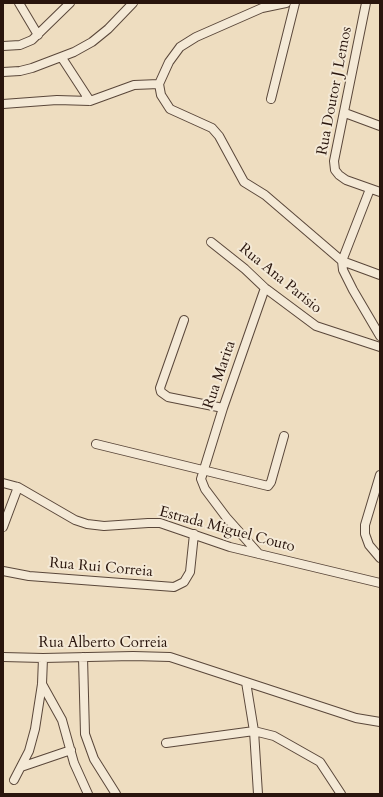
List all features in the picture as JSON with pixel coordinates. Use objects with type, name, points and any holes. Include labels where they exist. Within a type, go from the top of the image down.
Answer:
[{"type":"street","points":[[19,3],[38,34]]},
{"type":"street","points":[[3,46],[26,43],[38,34],[70,3]]},
{"type":"street","points":[[3,72],[26,70],[62,58],[92,42],[108,29],[133,3]]},
{"type":"street","points":[[286,3],[262,8],[196,37],[180,47],[169,62],[158,84],[161,95],[170,109],[212,128],[216,132],[244,182],[265,195],[342,261],[380,275]]},
{"type":"street","points":[[271,100],[295,3]]},
{"type":"street","name":"Rua Doutor J Lemos","points":[[366,3],[345,113],[334,161],[335,170],[339,175],[346,180],[370,189]]},
{"type":"street","points":[[62,58],[90,101]]},
{"type":"street","points":[[3,104],[57,100],[90,101],[134,85],[158,84]]},
{"type":"street","points":[[345,113],[380,126]]},
{"type":"street","points":[[380,192],[370,189],[342,261],[343,270],[353,290],[380,336]]},
{"type":"street","name":"Rua Ana Parisio","points":[[211,242],[245,269],[265,288],[316,326],[380,347]]},
{"type":"street","name":"Rua Marita","points":[[204,472],[223,408],[265,288]]},
{"type":"street","points":[[184,320],[160,388],[163,394],[168,397],[223,408]]},
{"type":"street","points":[[96,444],[204,472],[269,486],[284,436]]},
{"type":"street","points":[[204,472],[201,479],[205,489],[226,517],[259,554]]},
{"type":"street","points":[[380,475],[365,525],[365,534],[369,545],[380,558]]},
{"type":"street","name":"Estrada Miguel Couto","points":[[3,483],[18,487],[75,520],[87,524],[104,526],[148,523],[160,524],[230,547],[380,583]]},
{"type":"street","points":[[3,527],[18,487]]},
{"type":"street","name":"Rua Rui Correia","points":[[3,571],[29,576],[156,587],[179,586],[188,577],[190,572],[194,534]]},
{"type":"street","name":"Rua Alberto Correia","points":[[3,657],[170,657],[246,682],[279,691],[356,718],[380,722]]},
{"type":"street","points":[[83,657],[85,734],[94,759],[116,794]]},
{"type":"street","points":[[14,780],[29,751],[35,729],[42,684],[43,658]]},
{"type":"street","points":[[246,682],[254,731],[258,794]]},
{"type":"street","points":[[42,684],[62,720],[74,763],[88,794]]},
{"type":"street","points":[[166,743],[254,731],[274,736],[315,758],[323,765],[341,794]]},
{"type":"street","points":[[21,767],[71,750]]}]
